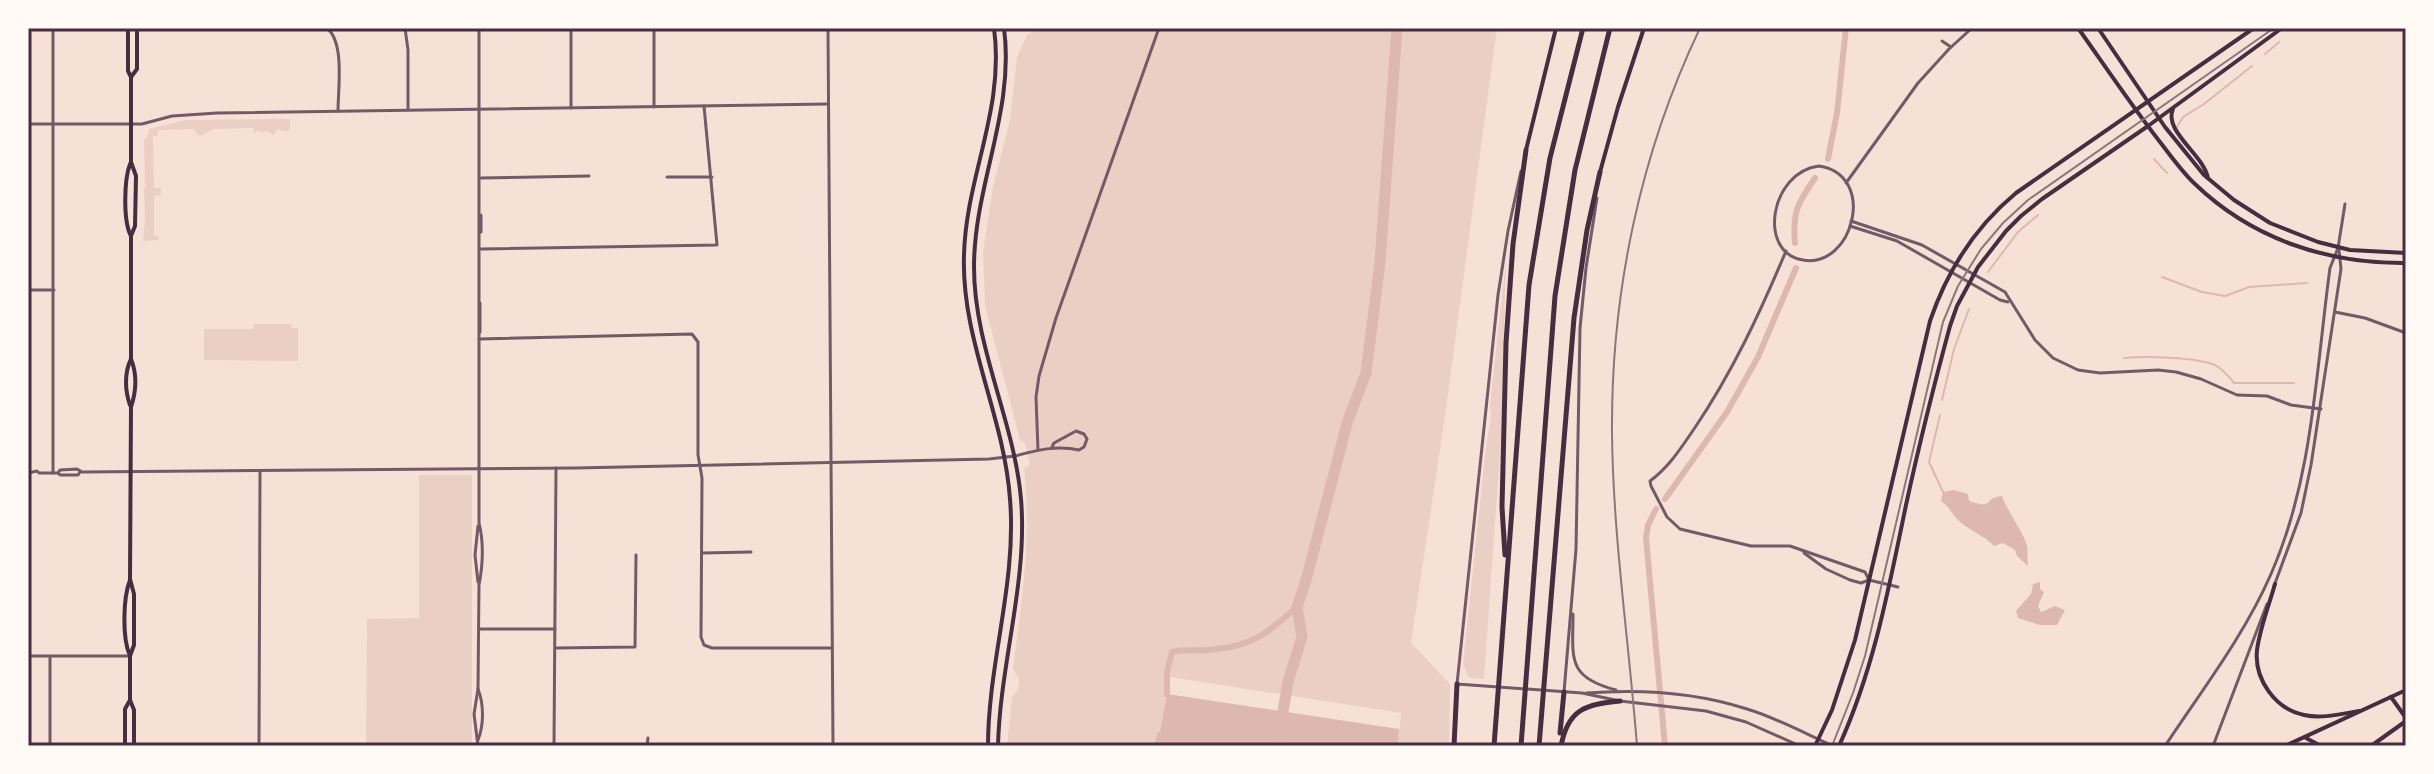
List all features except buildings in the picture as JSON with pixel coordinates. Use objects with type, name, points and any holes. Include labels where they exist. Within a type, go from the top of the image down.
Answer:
[{"type":"highway","points":[[1494,746],[1523,339],[1532,264],[1550,158],[1583,28]]},
{"type":"highway","points":[[1521,746],[1555,296],[1575,170],[1610,28]]},
{"type":"highway","points":[[1507,572],[1502,507],[1506,343],[1513,244],[1526,150]]},
{"type":"highway","points":[[1539,746],[1573,327],[1585,242],[1600,172]]},
{"type":"highway","points":[[1454,746],[1457,684]]},
{"type":"highway","points":[[1560,746],[1564,692]]},
{"type":"highway","points":[[1560,746],[1565,727],[1574,714],[1594,704],[1620,701]]},
{"type":"main road","points":[[128,28],[131,162],[127,173],[126,227],[131,236],[131,359],[127,367],[126,394],[131,407],[130,579],[125,591],[125,646],[130,656],[134,746]]},
{"type":"main road","points":[[131,77],[137,69],[137,28]]},
{"type":"main road","points":[[988,746],[1011,548],[1011,507],[1005,458],[968,313],[964,257],[970,203],[994,102],[997,61],[994,28]]},
{"type":"main road","points":[[998,746],[1022,512],[1015,456],[978,313],[974,266],[980,205],[1005,93],[1004,28]]},
{"type":"main road","points":[[1526,150],[1556,28]]},
{"type":"main road","points":[[1600,172],[1644,28]]},
{"type":"main road","points":[[2078,28],[2135,110],[2194,184],[2229,212],[2283,242],[2334,257],[2406,263]]},
{"type":"main road","points":[[2098,28],[2158,118],[2208,178],[2234,200],[2270,223],[2338,248],[2406,253]]},
{"type":"main road","points":[[1815,746],[1846,671],[1930,321],[1956,263],[1976,233],[2009,199],[2254,28]]},
{"type":"main road","points":[[1839,746],[1867,677],[1950,326],[1974,274],[1996,243],[2042,199],[2282,28]]},
{"type":"main road","points":[[2175,106],[2170,120],[2206,167],[2208,178]]},
{"type":"main road","points":[[970,203],[980,205]]},
{"type":"main road","points":[[2275,584],[2257,651],[2258,669],[2270,693],[2287,708],[2303,715],[2326,716],[2359,711]]},
{"type":"main road","points":[[2285,746],[2406,690]]},
{"type":"main road","points":[[2371,746],[2406,719],[2391,697]]},
{"type":"main road","points":[[125,746],[125,709],[130,700]]},
{"type":"main road","points":[[2304,737],[2321,746]]},
{"type":"street","points":[[53,28],[56,473]]},
{"type":"street","points":[[327,28],[333,33],[338,46],[338,111]]},
{"type":"street","points":[[405,28],[408,110]]},
{"type":"street","points":[[478,744],[482,714],[478,689],[479,585],[482,568],[479,523],[480,28]]},
{"type":"street","points":[[571,28],[571,108]]},
{"type":"street","points":[[654,28],[654,107]]},
{"type":"street","points":[[828,28],[833,746]]},
{"type":"street","points":[[1038,450],[1036,397],[1039,376],[1056,318],[1159,28]]},
{"type":"street","points":[[1846,183],[1918,83],[1972,28]]},
{"type":"street","points":[[1942,41],[1951,47]]},
{"type":"street","points":[[28,124],[142,124],[189,114],[828,104]]},
{"type":"street","points":[[480,249],[717,245],[704,106]]},
{"type":"street","points":[[1526,150],[1500,273],[1457,684],[1582,693],[1620,691],[1686,695],[1746,708],[1833,746]]},
{"type":"street","points":[[1819,166],[1836,171],[1846,183],[1853,200],[1851,223],[1840,245],[1826,256],[1812,261],[1792,257],[1777,236],[1774,222],[1782,190],[1797,174],[1819,166]]},
{"type":"street","points":[[1600,172],[1579,345],[1571,652],[1585,677],[1593,683],[1620,691]]},
{"type":"street","points":[[480,178],[589,176]]},
{"type":"street","points":[[667,177],[712,177]]},
{"type":"street","points":[[2165,746],[2237,638],[2271,574],[2294,505],[2312,408],[2330,268],[2338,248],[2345,204]]},
{"type":"street","points":[[1851,223],[1912,241],[2005,292],[2035,340],[2053,358],[2078,370],[2100,373],[2176,372],[2237,395],[2267,396],[2291,405],[2321,409]]},
{"type":"street","points":[[1851,223],[1897,241],[2000,300],[2010,302]]},
{"type":"street","points":[[2213,746],[2302,507],[2335,312],[2341,259],[2338,248]]},
{"type":"street","points":[[1786,251],[1746,341],[1717,394],[1676,455],[1650,481],[1665,514],[1676,526],[1688,532],[1751,546],[1787,546],[1865,572],[1869,580]]},
{"type":"street","points":[[28,290],[54,290]]},
{"type":"street","points":[[2335,312],[2365,318],[2406,333]]},
{"type":"street","points":[[479,339],[692,334],[698,342],[698,455],[702,478],[701,637],[704,645],[712,648],[832,648]]},
{"type":"street","points":[[29,473],[77,469],[80,472],[260,472],[1005,458],[1052,447],[1077,451],[1082,449],[1087,439],[1079,431],[1073,432],[1052,447]]},
{"type":"street","points":[[1068,437],[1070,448]]},
{"type":"street","points":[[554,746],[556,468]]},
{"type":"street","points":[[259,746],[260,472]]},
{"type":"street","points":[[1801,550],[1819,565],[1840,576],[1861,583],[1869,580],[1898,587]]},
{"type":"street","points":[[701,553],[751,552]]},
{"type":"street","points":[[555,648],[635,647],[636,555]]},
{"type":"street","points":[[1564,692],[1573,601]]},
{"type":"street","points":[[479,629],[555,629]]},
{"type":"street","points":[[28,656],[130,656]]},
{"type":"street","points":[[50,656],[50,746]]},
{"type":"street","points":[[1582,693],[1733,717],[1800,746]]},
{"type":"street","points":[[647,746],[648,738]]},
{"type":"shaded area","points":[[1497,28],[1411,643],[1450,684],[1449,746],[1398,746],[1401,713],[1170,677],[1160,733],[1157,733],[1154,746],[1007,746],[1012,698],[1019,680],[1013,668],[1026,543],[1024,468],[1030,465],[1025,443],[1020,440],[985,306],[983,252],[993,187],[1010,120],[1017,57],[1027,35],[1036,30]]},
{"type":"shaded area","points":[[290,119],[290,129],[286,132],[277,129],[274,135],[258,130],[254,134],[253,128],[215,129],[199,136],[194,129],[158,130],[158,136],[153,136],[154,188],[161,188],[161,195],[154,196],[154,235],[158,236],[158,240],[143,241],[144,188],[147,187],[144,139],[149,129],[185,120]]},
{"type":"shaded area","points":[[1506,260],[1501,437],[1484,679],[1469,678],[1463,664]]},
{"type":"shaded area","points":[[254,324],[291,324],[292,328],[298,328],[298,361],[204,360],[204,329],[253,329]]},
{"type":"shaded area","points":[[419,475],[472,475],[472,746],[366,746],[367,619],[419,618]]},
{"type":"shaded area","points":[[1954,490],[1968,494],[1969,501],[1983,504],[2002,496],[2025,541],[2028,566],[2015,550],[2003,543],[1994,546],[1959,521],[1941,501],[1943,492]]},
{"type":"shaded area","points":[[2040,582],[2040,589],[2044,592],[2038,606],[2041,612],[2055,606],[2065,610],[2057,625],[2040,625],[2018,618],[2016,611],[2031,594],[2033,584]]},
{"type":"shaded area","points":[[1167,694],[1399,729],[1398,746],[1154,746],[1160,732]]},
{"type":"waterway","points":[[1277,746],[1288,682],[1302,637],[1297,607],[1348,420],[1366,373],[1380,262],[1397,28]]},
{"type":"waterway","points":[[1828,159],[1837,113],[1846,28]]},
{"type":"waterway","points":[[2265,54],[2279,42]]},
{"type":"waterway","points":[[2177,127],[2183,117],[2252,66]]},
{"type":"waterway","points":[[2154,159],[2167,173]]},
{"type":"waterway","points":[[1795,243],[1794,223],[1798,208],[1815,178]]},
{"type":"waterway","points":[[1988,272],[2018,232],[2038,215]]},
{"type":"waterway","points":[[1665,499],[1727,412],[1758,357],[1796,268]]},
{"type":"waterway","points":[[2162,277],[2202,292],[2225,296],[2249,287],[2307,283]]},
{"type":"waterway","points":[[1942,400],[1954,349],[1969,309]]},
{"type":"waterway","points":[[2124,358],[2206,362],[2221,369],[2234,383],[2294,383]]},
{"type":"waterway","points":[[1940,415],[1929,462],[1943,492]]},
{"type":"waterway","points":[[1656,509],[1646,538],[1665,746]]},
{"type":"waterway","points":[[1167,694],[1167,672],[1172,652],[1237,646],[1258,638],[1297,607]]},
{"type":"tram line","points":[[1832,746],[1865,656],[1943,322],[1958,286],[1981,249],[2028,200],[2274,28]]},
{"type":"railway","points":[[1637,746],[1613,471],[1613,380],[1617,328],[1633,225],[1646,175],[1661,125],[1700,28]]}]
